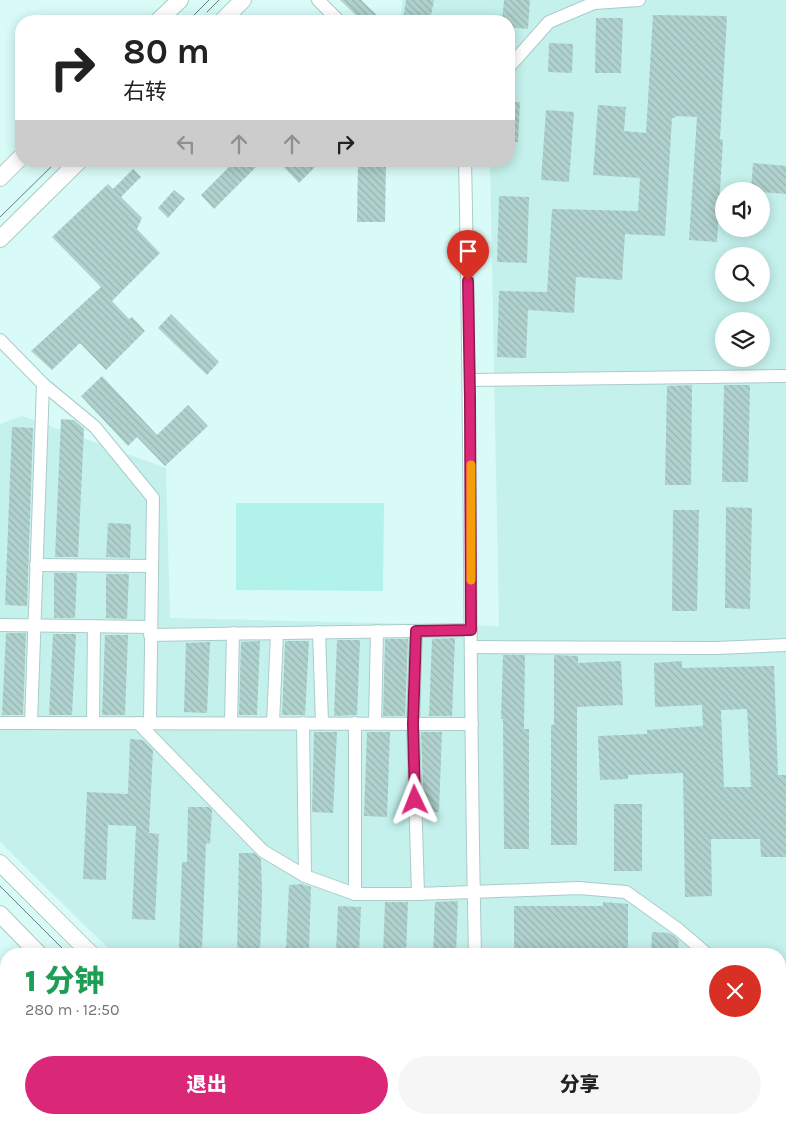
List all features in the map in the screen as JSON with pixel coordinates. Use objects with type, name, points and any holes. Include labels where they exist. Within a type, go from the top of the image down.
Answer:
[{"type":"main road","points":[[164,15],[180,0]]},
{"type":"main road","points":[[228,15],[243,0]]},
{"type":"main road","points":[[0,178],[15,163]]},
{"type":"main road","points":[[0,239],[73,167]]},
{"type":"main road","points":[[0,863],[85,948]]},
{"type":"main road","points":[[0,914],[33,948]]},
{"type":"street","points":[[318,0],[332,15]]},
{"type":"street","points":[[515,60],[549,22],[594,3],[639,0]]},
{"type":"street","points":[[465,167],[470,380],[475,948]]},
{"type":"street","points":[[0,340],[43,384],[95,427],[153,498],[150,631],[144,723],[263,852],[305,876],[356,894],[474,893],[579,888],[626,892],[679,930],[700,948]]},
{"type":"street","points":[[470,380],[786,376]]},
{"type":"street","points":[[30,723],[43,384]]},
{"type":"street","points":[[36,565],[152,566]]},
{"type":"street","points":[[0,625],[94,626],[150,631],[233,633],[471,630]]},
{"type":"street","points":[[93,723],[94,626]]},
{"type":"street","points":[[416,631],[413,724],[418,894]]},
{"type":"street","points":[[319,632],[322,723]]},
{"type":"street","points":[[375,724],[377,632]]},
{"type":"street","points":[[231,723],[233,633]]},
{"type":"street","points":[[273,723],[277,633]]},
{"type":"street","points":[[471,646],[716,648],[786,645]]},
{"type":"street","points":[[0,723],[472,724]]},
{"type":"street","points":[[303,723],[305,876]]},
{"type":"street","points":[[355,723],[356,894]]},
{"type":"shaded area","points":[[402,0],[786,0],[786,948],[108,948],[0,842],[0,424],[22,416],[166,468],[170,618],[499,626],[490,167],[515,167],[515,15],[401,15]]},
{"type":"shaded area","points":[[236,503],[384,503],[383,591],[236,590]]},
{"type":"building","points":[[340,0],[361,0],[377,15],[356,15]]},
{"type":"building","points":[[406,0],[434,0],[431,15],[404,15]]},
{"type":"building","points":[[504,0],[530,0],[528,29],[515,28],[515,15],[503,15]]},
{"type":"building","points":[[653,15],[727,16],[720,139],[723,140],[721,182],[715,182],[715,237],[717,237],[717,242],[689,240],[697,117],[675,116],[675,118],[672,118],[665,236],[625,234],[622,280],[576,277],[574,313],[528,310],[526,358],[497,357],[499,291],[547,292],[552,209],[638,211],[640,178],[593,175],[598,105],[626,107],[624,131],[646,133]]},
{"type":"building","points":[[596,18],[623,18],[621,73],[595,73]]},
{"type":"building","points":[[549,43],[573,44],[572,73],[548,72]]},
{"type":"building","points":[[515,102],[520,102],[518,142],[515,142]]},
{"type":"building","points":[[546,110],[574,112],[569,182],[541,180]]},
{"type":"building","points":[[753,163],[786,166],[786,194],[770,193],[770,182],[752,182]]},
{"type":"building","points":[[229,167],[256,167],[214,209],[201,195]]},
{"type":"building","points":[[284,167],[315,167],[299,183]]},
{"type":"building","points":[[358,167],[386,167],[385,222],[357,222]]},
{"type":"building","points":[[133,169],[141,177],[121,197],[142,218],[137,229],[160,253],[112,301],[129,319],[132,317],[145,331],[106,370],[80,343],[52,370],[31,351],[101,287],[52,237],[108,184],[113,189]]},
{"type":"building","points":[[174,190],[185,199],[168,218],[158,208]]},
{"type":"building","points":[[499,196],[529,197],[527,263],[497,262]]},
{"type":"building","points":[[171,314],[219,362],[207,375],[158,328]]},
{"type":"building","points":[[102,376],[157,435],[188,405],[208,426],[165,466],[137,437],[128,446],[81,396]]},
{"type":"building","points":[[692,385],[691,485],[665,485],[667,386]]},
{"type":"building","points":[[724,385],[750,385],[748,482],[722,482]]},
{"type":"building","points":[[61,419],[74,420],[84,429],[78,557],[55,557]]},
{"type":"building","points":[[12,427],[33,428],[27,606],[5,605]]},
{"type":"building","points":[[726,507],[752,508],[750,609],[725,608]]},
{"type":"building","points":[[673,510],[699,510],[697,611],[672,611]]},
{"type":"building","points":[[108,523],[131,524],[130,558],[106,557]]},
{"type":"building","points":[[54,573],[77,573],[75,618],[54,618]]},
{"type":"building","points":[[106,574],[129,574],[127,619],[106,618]]},
{"type":"building","points":[[6,633],[26,633],[23,715],[2,715]]},
{"type":"building","points":[[53,634],[76,634],[72,715],[49,715]]},
{"type":"building","points":[[105,635],[128,635],[125,715],[102,715]]},
{"type":"building","points":[[455,638],[452,716],[429,716],[432,639]]},
{"type":"building","points":[[385,639],[408,639],[405,716],[383,716]]},
{"type":"building","points":[[337,640],[360,640],[357,715],[334,716]]},
{"type":"building","points":[[260,641],[257,715],[239,715],[241,642]]},
{"type":"building","points":[[285,641],[309,641],[305,715],[282,715]]},
{"type":"building","points":[[210,642],[207,713],[184,712],[186,643]]},
{"type":"building","points":[[503,655],[525,655],[524,729],[529,729],[529,849],[504,849],[503,719],[501,719]]},
{"type":"building","points":[[554,655],[578,656],[578,663],[621,661],[623,705],[577,707],[577,845],[551,845],[551,725],[554,725]]},
{"type":"building","points":[[682,661],[682,668],[774,666],[778,775],[786,775],[786,857],[761,857],[760,839],[711,839],[712,896],[685,897],[683,773],[628,775],[628,779],[600,780],[598,736],[647,734],[647,730],[703,726],[702,705],[655,707],[654,663]],"holes":[[[747,709],[751,787],[724,787],[721,710]]]},
{"type":"building","points":[[314,732],[337,732],[333,813],[312,812]]},
{"type":"building","points":[[367,732],[390,732],[387,817],[364,816]]},
{"type":"building","points":[[421,732],[442,732],[439,812],[424,811]]},
{"type":"building","points":[[130,739],[143,740],[153,750],[149,833],[159,834],[155,920],[132,919],[136,826],[108,825],[106,880],[83,879],[87,792],[128,794]]},
{"type":"building","points":[[614,804],[642,804],[642,871],[614,871]]},
{"type":"building","points":[[188,807],[209,807],[212,810],[210,844],[206,843],[202,948],[179,948],[182,862],[187,862]]},
{"type":"building","points":[[239,853],[254,853],[261,859],[260,948],[237,948]]},
{"type":"building","points":[[302,884],[311,887],[309,948],[286,948],[289,885]]},
{"type":"building","points":[[458,901],[456,948],[433,948],[435,902]]},
{"type":"building","points":[[385,902],[408,902],[406,948],[383,948]]},
{"type":"building","points":[[603,902],[628,904],[628,948],[514,948],[514,906],[603,906]]},
{"type":"building","points":[[338,906],[361,907],[359,948],[336,948]]},
{"type":"building","points":[[652,932],[669,933],[679,941],[678,948],[651,948]]},
{"type":"tram line","points":[[194,15],[209,0]]},
{"type":"tram line","points":[[207,12],[219,0]]},
{"type":"tram line","points":[[0,217],[51,167]]},
{"type":"tram line","points":[[0,886],[62,948]]},
{"type":"slow traffic","points":[[471,465],[471,580]]},
{"type":"route","points":[[415,800],[413,724],[416,631],[471,630],[468,281]]}]
